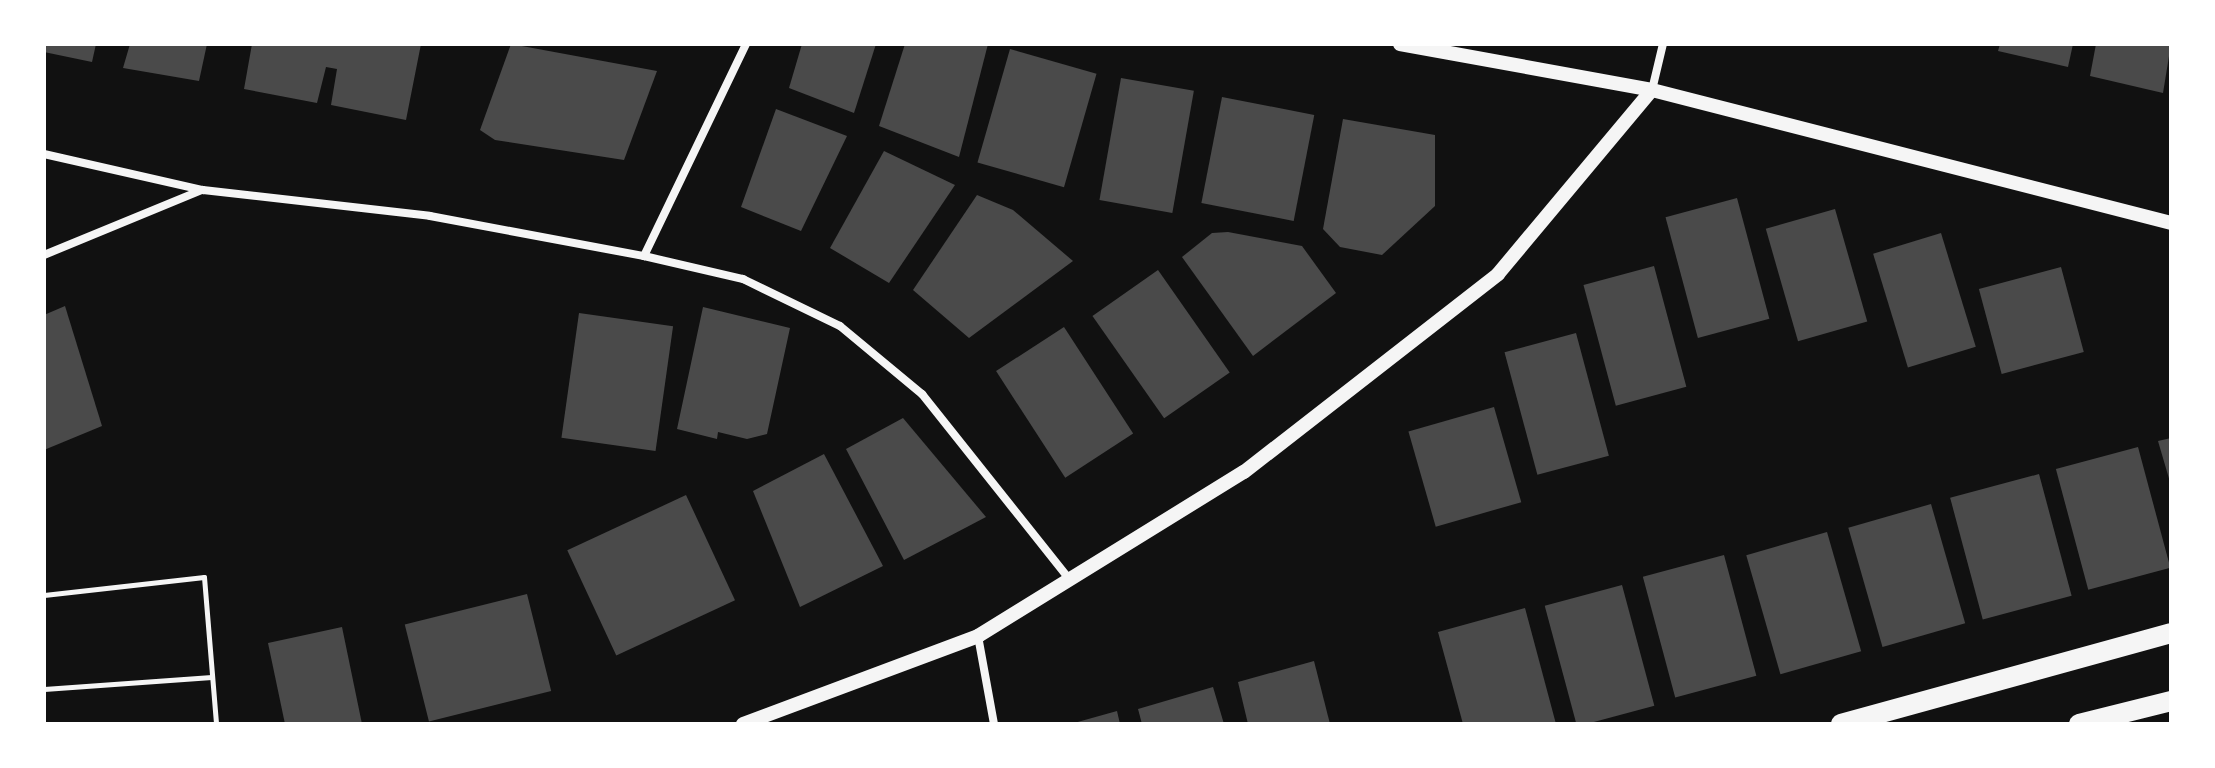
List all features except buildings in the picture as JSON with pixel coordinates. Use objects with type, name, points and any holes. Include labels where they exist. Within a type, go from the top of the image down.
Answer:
[{"type":"main road","points":[[1841,724],[2171,633]]},
{"type":"main road","points":[[2079,724],[2171,701]]},
{"type":"street","points":[[644,256],[746,44]]},
{"type":"street","points":[[1400,44],[1652,90],[2171,223]]},
{"type":"street","points":[[743,724],[978,636],[1071,582],[1244,472],[1498,274],[1652,90],[1663,44]]},
{"type":"street","points":[[44,154],[203,190],[430,216],[644,256],[743,279],[840,326],[922,394],[1071,582]]},
{"type":"street","points":[[44,255],[203,190]]},
{"type":"street","points":[[978,636],[994,724]]},
{"type":"path","points":[[44,595],[204,577],[216,724]]},
{"type":"path","points":[[44,689],[212,677]]}]
